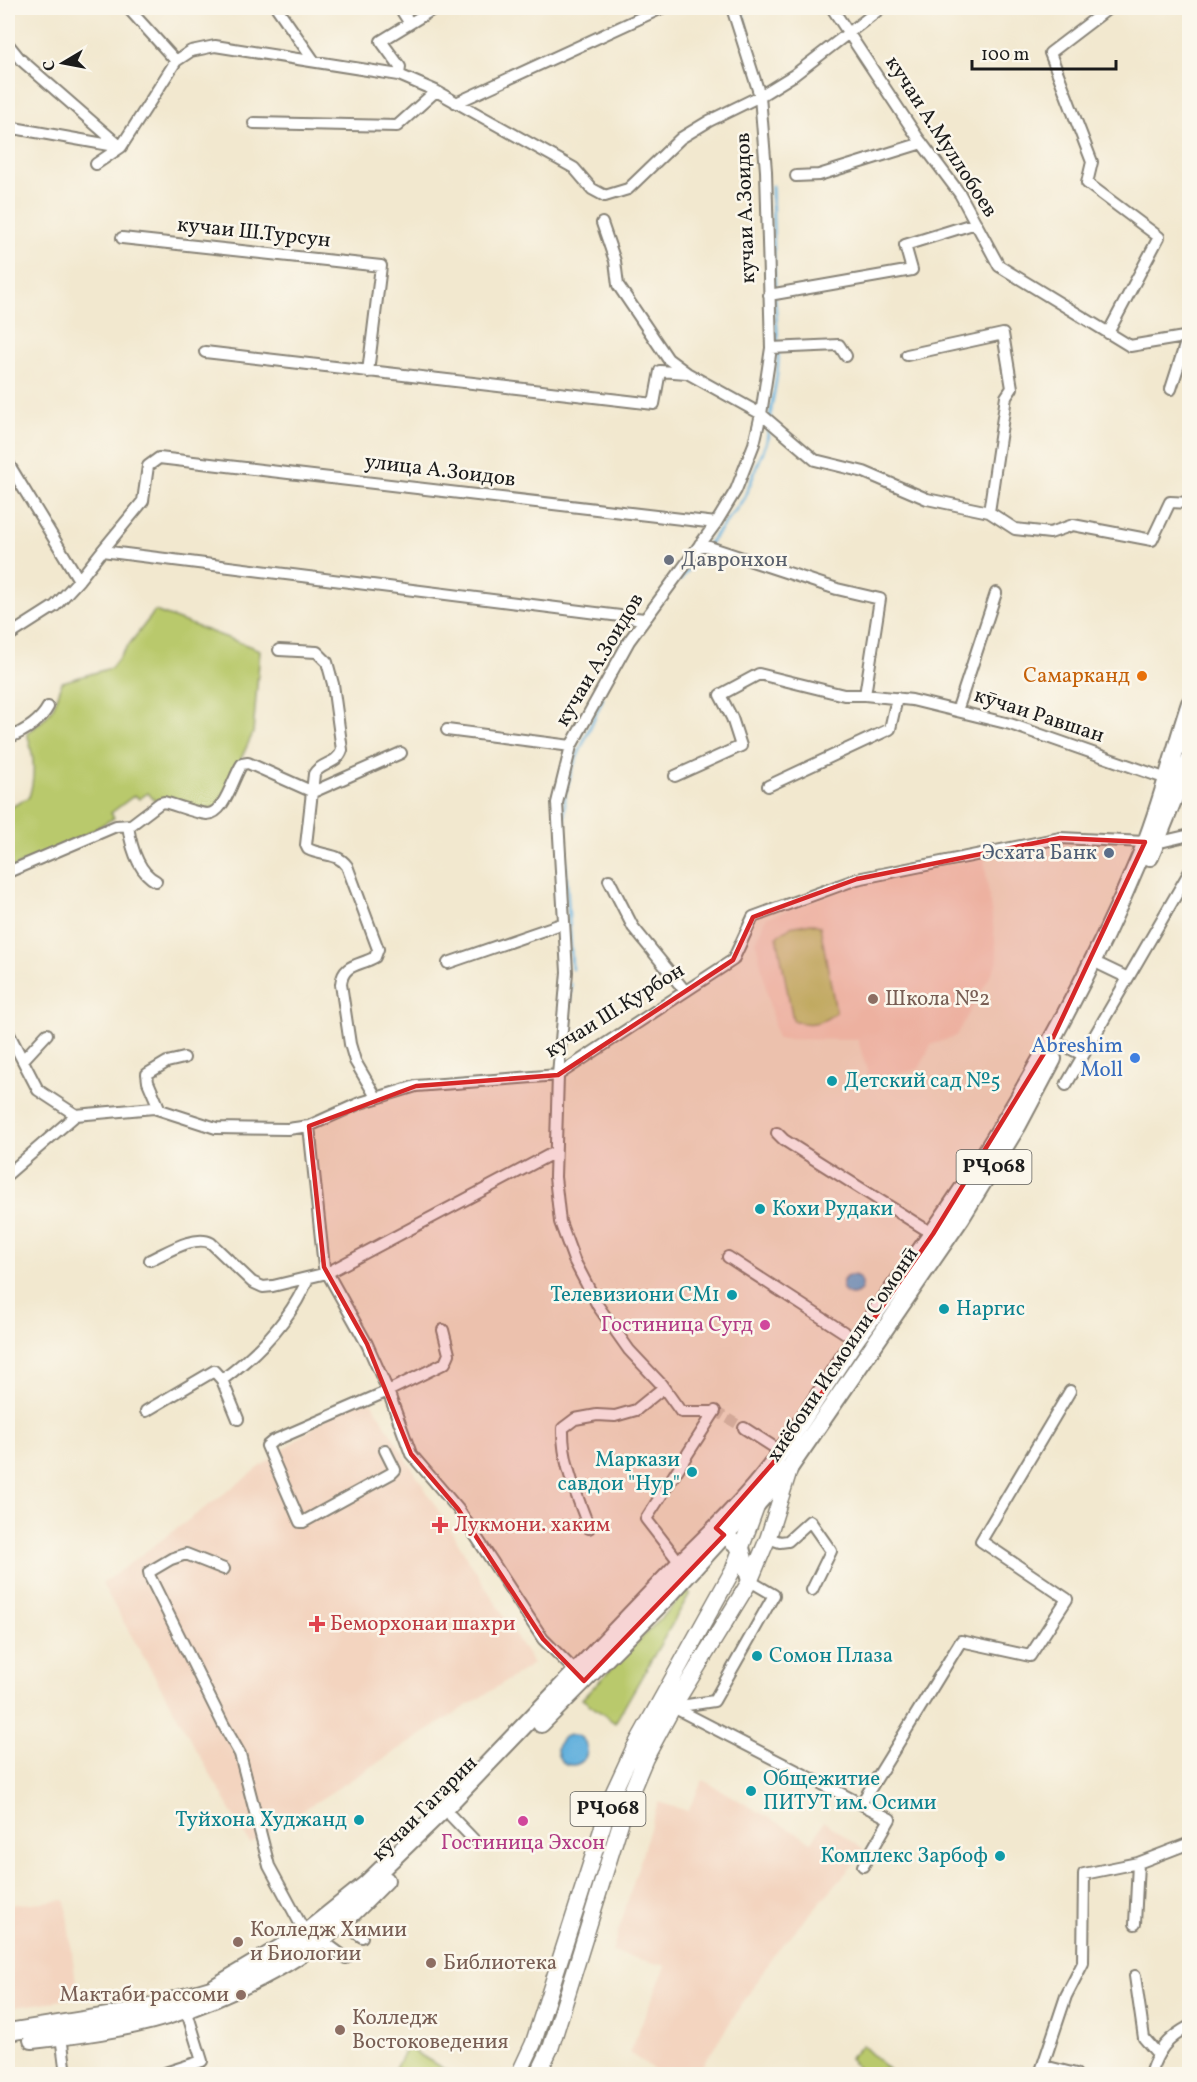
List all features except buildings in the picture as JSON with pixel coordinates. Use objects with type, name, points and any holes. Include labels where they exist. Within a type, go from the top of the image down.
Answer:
[{"type":"highway","name":"РҶ068","points":[[1151,842],[1190,703]]},
{"type":"highway","name":"РҶ068","points":[[1151,842],[1190,759]]},
{"type":"highway","name":"хиёбони Исмоили Сомонӣ","points":[[790,1467],[983,1184],[1018,1125],[1101,965],[1151,842]]},
{"type":"highway","name":"хиёбони Исмоили Сомонӣ","points":[[777,1457],[856,1340],[970,1179],[1051,1042],[1086,977],[1151,842]]},
{"type":"highway","name":"кӯчаи Гагарин","points":[[8,2043],[127,2026],[186,2009],[260,1977],[313,1938],[339,1907],[393,1859],[580,1676],[671,1593],[718,1537],[777,1457]]},
{"type":"highway","name":"кӯчаи Гагарин","points":[[8,2032],[133,2012],[211,1989],[342,1923],[451,1816],[680,1563],[718,1537],[758,1504],[790,1467]]},
{"type":"highway","points":[[718,1537],[739,1554],[750,1581]]},
{"type":"main road","name":"хиёбони Исмоили Сомонӣ","points":[[739,1554],[777,1457]]},
{"type":"main road","name":"хиёбони Исмоили Сомонӣ","points":[[538,2074],[551,2047],[627,1802],[645,1759],[750,1581],[768,1538],[790,1467]]},
{"type":"main road","name":"РҶ068","points":[[519,2074],[533,2044],[614,1791],[633,1750],[733,1570],[739,1554]]},
{"type":"street","points":[[128,8],[176,61]]},
{"type":"street","points":[[277,8],[314,61]]},
{"type":"street","points":[[400,8],[409,22]]},
{"type":"street","points":[[399,75],[400,67],[381,40],[435,8]]},
{"type":"street","points":[[456,103],[662,8]]},
{"type":"street","name":"кучаи А.Зоидов","points":[[680,1563],[646,1519],[715,1412],[681,1412],[629,1350],[598,1306],[574,1260],[560,1222],[555,1152],[558,1075],[567,972],[556,803],[571,746],[629,641],[644,619],[705,546],[716,522],[736,490],[754,444],[767,419],[773,294],[763,95],[732,8]]},
{"type":"street","name":"кучаи А.Муллобоев","points":[[832,8],[922,143],[960,194],[999,266],[1130,346],[1189,336]]},
{"type":"street","points":[[96,164],[122,147],[176,61],[191,51],[215,46],[399,75],[436,91],[574,168],[592,189],[605,196],[628,189],[681,138],[763,95],[794,75],[881,8]]},
{"type":"street","points":[[1108,333],[1159,237],[1087,183],[1092,162],[1050,53],[1109,8]]},
{"type":"street","points":[[8,44],[20,59],[122,147]]},
{"type":"street","points":[[254,123],[397,126],[436,91]]},
{"type":"street","points":[[8,127],[122,147]]},
{"type":"street","points":[[796,176],[819,175],[922,143]]},
{"type":"street","points":[[602,223],[615,261],[618,285],[668,359],[687,373],[767,419],[815,460],[864,472],[927,499],[989,512],[1015,529],[1050,533],[1073,525],[1152,540],[1170,502],[1190,503]]},
{"type":"street","points":[[773,294],[912,270],[905,245],[976,223]]},
{"type":"street","name":"кучаи Ш.Турсун","points":[[122,238],[381,266],[368,372]]},
{"type":"street","points":[[907,355],[1003,334],[1012,388],[1006,397],[989,512]]},
{"type":"street","points":[[1171,389],[1189,336]]},
{"type":"street","points":[[771,348],[839,345],[846,356]]},
{"type":"street","points":[[205,352],[654,404],[660,371],[687,373]]},
{"type":"street","name":"улица А.Зоидов","points":[[102,551],[143,501],[148,466],[159,458],[716,522]]},
{"type":"street","points":[[8,463],[79,580]]},
{"type":"street","points":[[705,546],[837,589],[880,599],[865,695]]},
{"type":"street","points":[[8,636],[55,606],[102,551],[644,619]]},
{"type":"street","points":[[957,711],[996,593]]},
{"type":"street","points":[[279,650],[317,652],[327,662],[333,684],[342,750],[340,757],[316,769],[314,774],[306,845],[308,849],[342,859],[347,866],[378,949],[375,957],[369,961],[345,969],[340,984],[355,1061],[376,1097]]},
{"type":"street","name":"кӯчаи Равшан","points":[[675,776],[741,746],[732,718],[720,695],[759,674],[844,695],[897,698],[1010,724],[1167,779]]},
{"type":"street","points":[[768,786],[890,729],[897,698]]},
{"type":"street","points":[[8,738],[24,732],[46,712],[48,707]]},
{"type":"street","points":[[447,730],[571,746]]},
{"type":"street","points":[[8,872],[116,826],[128,826],[156,805],[164,802],[207,814],[215,812],[222,807],[242,764],[248,763],[313,792],[401,753]]},
{"type":"street","points":[[128,826],[130,842],[145,876],[156,881]]},
{"type":"street","name":"кучаи Ш.Қурбон","points":[[76,1115],[154,1108],[216,1128],[288,1129],[309,1126],[376,1097],[416,1086],[558,1075],[733,960],[753,917],[857,879],[1060,838],[1151,842],[1190,836]]},
{"type":"street","points":[[1066,1084],[1190,871]]},
{"type":"street","points":[[609,880],[633,927],[685,991]]},
{"type":"street","points":[[448,963],[564,923]]},
{"type":"street","points":[[1101,965],[1128,978]]},
{"type":"street","points":[[8,1032],[38,1090],[76,1115],[8,1174]]},
{"type":"street","points":[[23,1060],[47,1034]]},
{"type":"street","points":[[1061,1044],[1083,1056]]},
{"type":"street","points":[[160,1110],[147,1074],[167,1062],[184,1058]]},
{"type":"street","points":[[309,1126],[324,1267],[367,1344],[388,1391],[411,1454],[458,1509],[543,1639],[580,1676]]},
{"type":"street","points":[[777,1133],[784,1140],[933,1234]]},
{"type":"street","points":[[150,1260],[195,1240],[204,1239],[252,1282],[262,1287],[327,1273],[555,1152]]},
{"type":"street","points":[[728,1257],[856,1340]]},
{"type":"street","points":[[222,1380],[239,1367],[292,1311],[308,1278]]},
{"type":"street","points":[[385,1450],[395,1470],[392,1473],[300,1522],[267,1446],[273,1441],[388,1391],[445,1363],[449,1354],[443,1330]]},
{"type":"street","points":[[146,1411],[214,1371],[222,1380],[238,1419]]},
{"type":"street","points":[[589,1528],[569,1473],[563,1444],[563,1428],[575,1419],[597,1415],[615,1416],[636,1410],[663,1388]]},
{"type":"street","points":[[861,1804],[961,1641],[1030,1656],[1067,1599],[981,1541],[1070,1391]]},
{"type":"street","points":[[744,1428],[777,1457]]},
{"type":"street","points":[[768,1538],[780,1542],[788,1541],[810,1521],[831,1551],[812,1590]]},
{"type":"street","points":[[224,1569],[186,1554],[171,1559],[150,1572],[150,1577],[212,1703],[240,1754],[270,1866],[313,1938],[346,1958]]},
{"type":"street","points":[[674,1707],[714,1701],[774,1595],[750,1581]]},
{"type":"street","points":[[674,1707],[890,1819],[863,1866]]},
{"type":"street","points":[[451,1816],[475,1840]]},
{"type":"street","points":[[1076,2074],[1042,2070],[1066,1996],[1083,1963],[1084,1874],[1138,1863],[1190,1843]]},
{"type":"street","points":[[1135,1924],[1138,1863]]},
{"type":"street","points":[[342,1923],[362,1937]]},
{"type":"street","points":[[1135,1976],[1144,2038],[1157,2053]]},
{"type":"street","points":[[162,2074],[202,2061],[186,2009]]},
{"type":"street","points":[[1150,2074],[1157,2053],[1177,2033],[1190,2026]]},
{"type":"street","points":[[61,2036],[66,2074]]},
{"type":"highlighted area","points":[[1060,838],[1145,842],[1051,1042],[933,1234],[773,1463],[716,1528],[724,1535],[584,1681],[543,1639],[458,1509],[411,1454],[367,1344],[324,1267],[309,1126],[416,1086],[558,1075],[733,960],[753,917],[857,879]]},
{"type":"shaded area","name":"Школа №2","points":[[984,858],[998,962],[956,1036],[931,1045],[919,1069],[870,1081],[858,1040],[777,1039],[756,942],[766,918],[869,880]]},
{"type":"shaded area","name":"Беморхонаи шахри","points":[[364,1390],[533,1664],[250,1844],[102,1584]]},
{"type":"shaded area","points":[[703,1780],[812,1842],[824,1821],[865,1851],[773,1956],[697,2074],[661,2074],[629,2053],[666,1966],[612,1952],[658,1802],[688,1811]]},
{"type":"shaded area","points":[[65,1900],[78,1998],[8,2008],[8,1905]]},
{"type":"green space","points":[[155,611],[260,650],[253,733],[219,806],[209,812],[155,801],[148,793],[139,799],[135,795],[111,813],[114,818],[85,835],[8,870],[8,809],[29,797],[33,781],[33,757],[27,733],[50,711],[57,699],[62,682],[111,668]]},
{"type":"green space","points":[[811,923],[820,926],[836,1012],[821,1021],[804,1023],[793,1020],[777,936],[790,927]]},
{"type":"green space","points":[[687,1591],[690,1593],[615,1723],[582,1699]]},
{"type":"green space","points":[[862,2045],[893,2074],[864,2074],[849,2059]]},
{"type":"green space","points":[[407,2047],[452,2074],[406,2074],[395,2068]]},
{"type":"water","points":[[852,1275],[859,1278],[862,1285],[859,1292],[852,1295],[845,1292],[842,1285],[845,1278]]},
{"type":"water","points":[[572,1735],[583,1739],[587,1750],[583,1761],[572,1765],[561,1761],[557,1750],[561,1739]]},
{"type":"waterway","points":[[741,8],[761,81]]},
{"type":"waterway","points":[[772,186],[775,290]]},
{"type":"waterway","points":[[775,297],[778,344]]},
{"type":"waterway","points":[[770,418],[778,368],[778,351]]},
{"type":"waterway","points":[[680,580],[744,499],[767,441],[769,425]]},
{"type":"waterway","points":[[572,969],[564,834],[565,793],[573,766],[603,698]]},
{"type":"waterway","points":[[565,1060],[571,984]]},
{"type":"tunnel","points":[[715,1411],[744,1428]]},
{"type":"place","name":"Давронхон","points":[[669,560]]},
{"type":"place","name":"Самарканд","points":[[1142,676]]},
{"type":"place","name":"Эсxата Банк","points":[[1109,853]]},
{"type":"place","name":"Школа №2","points":[[873,999]]},
{"type":"place","name":"Abreshim Moll","points":[[1135,1058]]},
{"type":"place","name":"Детский сад №5","points":[[832,1081]]},
{"type":"place","name":"Кохи Рудаки","points":[[760,1209]]},
{"type":"place","name":"Телевизиони СМ1","points":[[732,1295]]},
{"type":"place","name":"Наргис","points":[[944,1309]]},
{"type":"place","name":"Гостиница Сугд","points":[[765,1325]]},
{"type":"place","name":"Маркази савдои \"Нур\"","points":[[692,1472]]},
{"type":"place","name":"Лукмони. хаким","points":[[440,1525]]},
{"type":"place","name":"Беморхонаи шахри","points":[[317,1624]]},
{"type":"place","name":"Сомон Плаза","points":[[757,1656]]},
{"type":"place","name":"Общежитие ПИТУТ им. Осими","points":[[751,1791]]},
{"type":"place","name":"Туйхона Худжанд","points":[[359,1820]]},
{"type":"place","name":"Гостиница Эхсон","points":[[523,1821]]},
{"type":"place","name":"Комплекс Зарбоф","points":[[1000,1856]]},
{"type":"place","name":"Колледж Химии и Биологии","points":[[238,1942]]},
{"type":"place","name":"Библиотека","points":[[431,1963]]},
{"type":"place","name":"Мактаби рассоми","points":[[241,1995]]},
{"type":"place","name":"Колледж Востоковедения","points":[[340,2030]]}]
